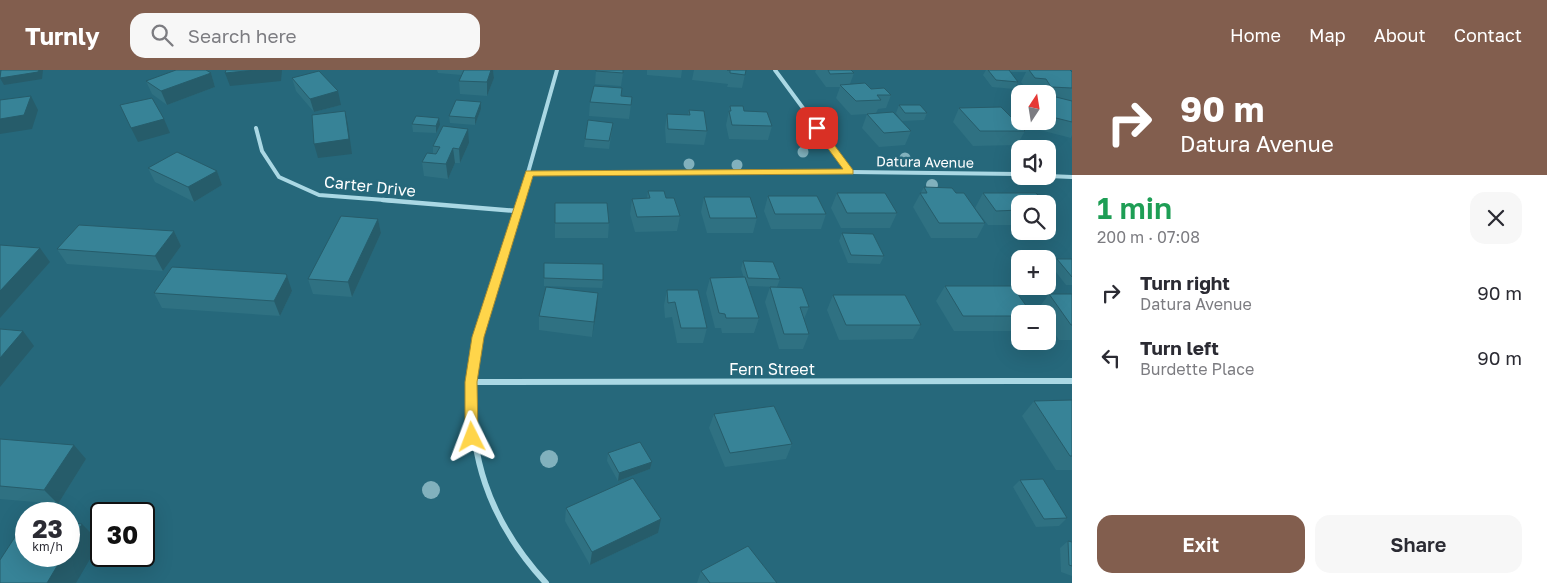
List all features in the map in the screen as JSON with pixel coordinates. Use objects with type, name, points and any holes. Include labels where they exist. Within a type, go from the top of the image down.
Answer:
[{"type":"street","points":[[546,583],[518,549],[491,500],[478,465],[470,420],[471,382],[478,337],[529,173],[557,70]]},
{"type":"street","points":[[775,70],[850,172]]},
{"type":"street","name":"Carter Drive","points":[[256,128],[262,151],[279,178],[319,195],[517,211]]},
{"type":"street","name":"Datura Avenue","points":[[529,173],[850,172],[1011,174]]},
{"type":"street","points":[[1056,176],[1072,177]]},
{"type":"street","name":"Fern Street","points":[[471,382],[1072,381]]},
{"type":"building","points":[[1,70],[39,70],[38,72],[0,78]]},
{"type":"building","points":[[176,70],[206,70],[211,73],[161,91],[146,81]]},
{"type":"building","points":[[226,70],[256,70],[225,73]]},
{"type":"building","points":[[464,70],[491,70],[487,82],[459,81]]},
{"type":"building","points":[[623,70],[623,73],[596,71]]},
{"type":"building","points":[[730,70],[746,70],[745,75],[730,73]]},
{"type":"building","points":[[828,70],[851,70],[854,73],[830,74]]},
{"type":"building","points":[[988,70],[1009,70],[1018,82],[996,80]]},
{"type":"building","points":[[1029,70],[1070,70],[1072,72],[1072,88],[1056,87],[1056,85],[1050,85],[1046,79],[1035,78]]},
{"type":"building","points":[[319,71],[338,91],[310,99],[292,78]]},
{"type":"building","points":[[865,83],[871,89],[884,88],[891,95],[877,95],[881,100],[856,101],[840,85]]},
{"type":"building","points":[[594,86],[622,88],[621,96],[632,97],[631,105],[590,102]]},
{"type":"building","points":[[31,96],[24,115],[0,119],[0,100]]},
{"type":"building","points":[[1056,97],[1072,101],[1072,122],[1056,118]]},
{"type":"building","points":[[152,98],[164,119],[131,128],[120,105]]},
{"type":"building","points":[[456,100],[481,102],[475,118],[449,116]]},
{"type":"building","points":[[899,105],[920,105],[927,113],[905,113]]},
{"type":"building","points":[[730,106],[743,106],[744,111],[767,112],[772,126],[732,125],[729,111],[731,111]]},
{"type":"building","points":[[1001,107],[1011,117],[1011,130],[1025,131],[980,131],[959,108]]},
{"type":"building","points":[[689,110],[704,111],[707,131],[668,129],[667,114],[690,115]]},
{"type":"building","points":[[345,111],[349,139],[314,144],[312,115]]},
{"type":"building","points":[[893,112],[911,131],[884,133],[867,114]]},
{"type":"building","points":[[416,116],[439,118],[436,126],[412,124]]},
{"type":"building","points":[[588,120],[613,123],[609,141],[585,139]]},
{"type":"building","points":[[443,126],[468,129],[459,149],[453,148],[446,164],[422,162],[427,153],[436,154],[440,147],[433,146]]},
{"type":"building","points":[[177,152],[217,171],[188,187],[148,168]]},
{"type":"building","points":[[924,187],[952,188],[956,193],[964,193],[985,223],[939,223],[920,193],[927,193]]},
{"type":"building","points":[[648,191],[664,191],[666,198],[674,198],[680,216],[637,217],[632,199],[650,198]]},
{"type":"building","points":[[837,193],[885,193],[897,213],[847,213]]},
{"type":"building","points":[[983,193],[1036,193],[1038,195],[1011,195],[1011,210],[996,211]]},
{"type":"building","points":[[768,196],[817,196],[826,214],[775,214]]},
{"type":"building","points":[[704,197],[750,197],[757,218],[710,218]]},
{"type":"building","points":[[555,203],[607,203],[609,223],[555,223]]},
{"type":"building","points":[[341,216],[378,219],[348,282],[308,279]]},
{"type":"building","points":[[79,225],[174,231],[155,256],[57,249]]},
{"type":"building","points":[[842,233],[873,234],[884,256],[851,255]]},
{"type":"building","points":[[0,245],[40,248],[0,291]]},
{"type":"building","points":[[1057,259],[1072,259],[1072,277]]},
{"type":"building","points":[[743,261],[773,262],[780,279],[748,278]]},
{"type":"building","points":[[544,263],[603,264],[603,280],[544,278]]},
{"type":"building","points":[[172,267],[286,274],[287,276],[274,301],[154,293]]},
{"type":"building","points":[[745,277],[759,318],[726,318],[725,314],[719,313],[710,278]]},
{"type":"building","points":[[945,286],[1011,286],[1011,295],[1018,295],[1026,305],[1011,305],[1011,316],[963,316]]},
{"type":"building","points":[[546,287],[598,293],[594,322],[539,316]]},
{"type":"building","points":[[770,287],[802,288],[809,307],[800,307],[809,334],[784,334]]},
{"type":"building","points":[[667,290],[698,290],[707,328],[681,328],[675,302],[668,303]]},
{"type":"building","points":[[1072,294],[1071,325],[1050,295]]},
{"type":"building","points":[[833,295],[905,295],[921,325],[846,325]]},
{"type":"building","points":[[0,329],[23,331],[0,358]]},
{"type":"building","points":[[1072,400],[1072,456],[1070,456],[1034,401]]},
{"type":"building","points":[[774,406],[792,444],[730,453],[714,414]]},
{"type":"building","points":[[0,439],[74,445],[44,490],[0,486]]},
{"type":"building","points":[[640,442],[652,462],[619,473],[608,453]]},
{"type":"building","points":[[633,478],[661,519],[592,552],[566,508]]},
{"type":"building","points":[[1043,479],[1067,518],[1044,519],[1020,480]]},
{"type":"building","points":[[15,537],[15,567],[56,567],[47,583],[0,583],[0,560]]},
{"type":"building","points":[[1068,541],[1072,542],[1072,566],[1069,565]]},
{"type":"building","points":[[748,546],[777,583],[710,583],[701,571]]},
{"type":"route","points":[[472,437],[470,420],[471,382],[478,337],[529,173],[850,172],[817,128]]}]
